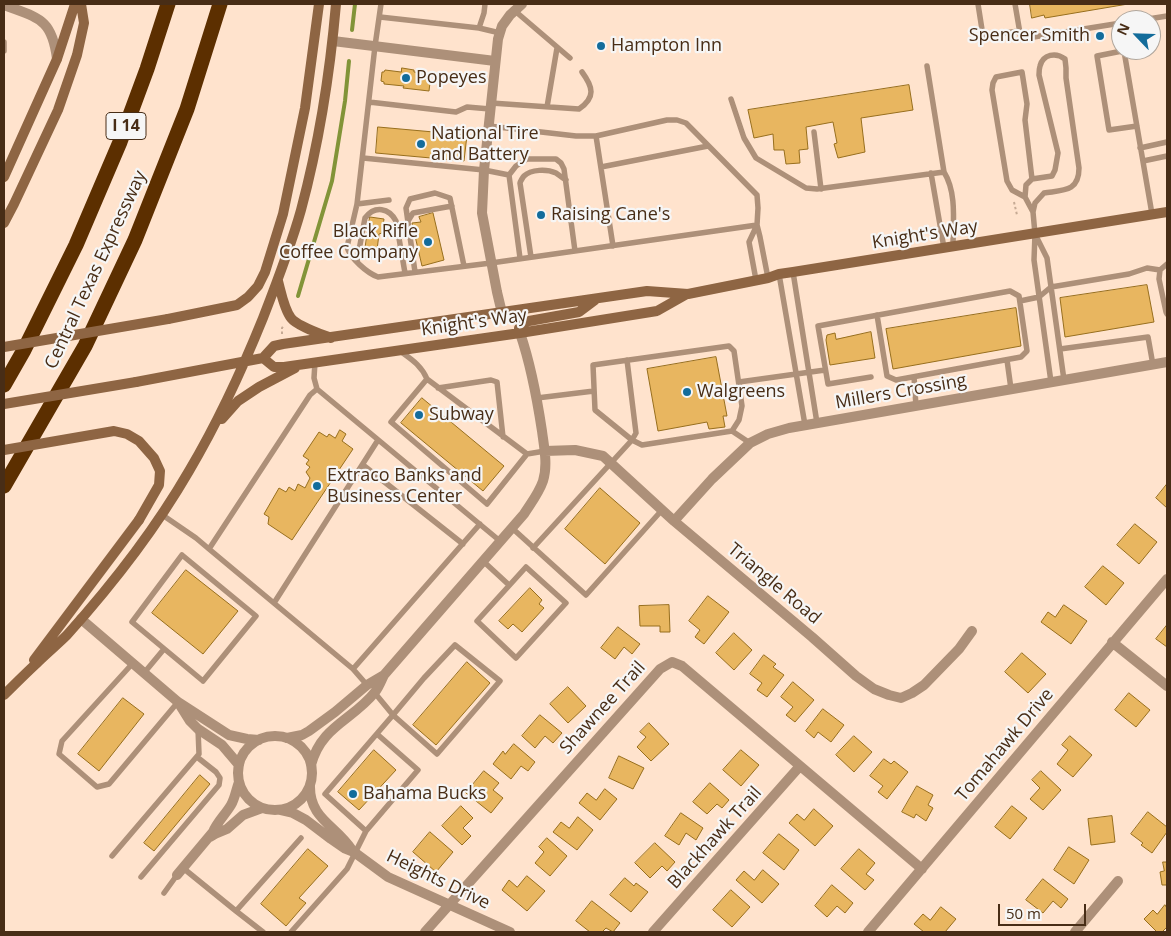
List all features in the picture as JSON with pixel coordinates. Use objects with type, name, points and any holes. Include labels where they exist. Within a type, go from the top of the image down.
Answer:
[{"type":"highway","name":"Central Texas Expressway","points":[[4,384],[24,350],[76,245],[120,142],[147,69],[168,4]]},
{"type":"highway","name":"Central Texas Expressway","points":[[4,486],[85,346],[135,240],[187,109],[220,4]]},
{"type":"main road","points":[[4,177],[57,59],[76,4]]},
{"type":"main road","points":[[4,223],[58,110],[77,55],[84,23],[81,4]]},
{"type":"main road","points":[[4,347],[237,305],[248,297],[258,286],[265,272],[283,214],[305,108],[319,4]]},
{"type":"main road","points":[[4,695],[65,637],[108,588],[190,470],[245,361],[278,280],[300,211],[312,164],[333,41],[336,4]]},
{"type":"main road","name":"Knight's Way","points":[[4,404],[263,358],[274,346],[647,291],[688,294],[768,278],[779,274],[1167,212]]},
{"type":"main road","points":[[278,280],[283,302],[292,319],[311,330],[332,338]]},
{"type":"main road","name":"Knight's Way","points":[[263,358],[274,367],[520,333],[657,312],[688,294]]},
{"type":"main road","points":[[520,333],[519,328],[523,323],[579,312],[598,298]]},
{"type":"main road","points":[[210,433],[238,401],[259,387],[310,363]]},
{"type":"main road","points":[[4,450],[114,431],[127,434],[139,441],[154,458],[160,471],[159,485],[139,520],[18,681]]},
{"type":"street","points":[[4,5],[34,16],[43,23],[50,31],[55,43],[57,59]]},
{"type":"street","points":[[502,313],[482,213],[484,170],[495,60],[500,33],[502,26],[518,7]]},
{"type":"street","points":[[333,41],[495,60]]},
{"type":"street","points":[[81,619],[178,702],[229,735],[258,740],[273,736],[287,738],[302,735],[309,731],[370,689],[384,675],[524,514],[537,495],[546,465],[545,451],[538,398],[520,333]]},
{"type":"street","name":"Millers Crossing","points":[[674,521],[712,479],[750,443],[768,434],[805,425],[1167,362]]},
{"type":"street","name":"Triangle Road","points":[[545,451],[575,450],[603,456],[674,521],[856,676],[874,689],[900,698],[912,693],[924,685],[959,649],[972,631]]},
{"type":"street","name":"Tomahawk Drive","points":[[868,932],[1167,579]]},
{"type":"street","points":[[1112,642],[1167,686]]},
{"type":"street","name":"Shawnee Trail","points":[[425,932],[660,669],[672,662],[682,666],[922,869]]},
{"type":"street","points":[[311,765],[324,737],[362,705],[370,689]]},
{"type":"street","points":[[178,702],[190,721],[222,745],[239,764]]},
{"type":"street","points":[[258,740],[244,752],[239,764],[239,782],[250,800],[262,808],[280,810],[286,809],[298,802],[306,793],[312,771],[304,750],[287,738]]},
{"type":"street","name":"Blackhawk Trail","points":[[653,932],[800,766]]},
{"type":"street","points":[[180,872],[231,805],[239,782]]},
{"type":"street","points":[[310,782],[314,808],[354,852]]},
{"type":"street","points":[[207,839],[227,829],[243,815],[262,808]]},
{"type":"street","points":[[280,810],[299,816],[338,844],[354,852]]},
{"type":"street","name":"Heights Drive","points":[[354,852],[388,877],[510,932]]},
{"type":"street","points":[[1075,932],[1118,881]]},
{"type":"lane","points":[[381,4],[357,204],[348,247],[349,254],[371,274],[378,277],[491,263],[757,225]]},
{"type":"lane","points":[[479,28],[484,13],[484,4]]},
{"type":"lane","points":[[978,4],[983,36],[1020,31]]},
{"type":"lane","points":[[1016,4],[1021,38],[1111,24]]},
{"type":"lane","points":[[518,7],[557,48],[570,58]]},
{"type":"lane","points":[[380,17],[479,28],[500,33]]},
{"type":"lane","points":[[4,42],[4,51]]},
{"type":"lane","points":[[547,106],[557,48]]},
{"type":"lane","points":[[1111,53],[1097,56],[1109,130],[1137,126]]},
{"type":"lane","points":[[1033,212],[1025,196],[1026,185],[1032,179],[1052,176],[1058,153],[1039,75],[1040,64],[1046,56],[1053,54],[1065,59],[1079,177],[1066,190],[1044,193],[1035,203],[1033,212],[1035,234],[1034,260],[1051,382]]},
{"type":"lane","points":[[1127,60],[1152,214]]},
{"type":"lane","points":[[927,66],[944,172],[949,180],[953,209],[948,247]]},
{"type":"lane","points":[[369,102],[456,112],[467,107],[491,106],[547,106],[579,109],[588,103],[592,92],[589,82],[582,72]]},
{"type":"lane","points":[[1025,196],[1012,190],[1007,181],[992,90],[996,77],[1022,72],[1027,104],[1025,120],[1032,179]]},
{"type":"lane","points":[[730,99],[744,138],[756,158],[806,188],[821,188],[944,172]]},
{"type":"lane","points":[[489,126],[576,136],[596,136],[667,120],[677,120],[686,123],[757,195],[757,225],[768,278]]},
{"type":"lane","points":[[814,132],[821,188]]},
{"type":"lane","points":[[596,136],[613,246]]},
{"type":"lane","points":[[1140,148],[1167,142]]},
{"type":"lane","points":[[600,167],[708,146]]},
{"type":"lane","points":[[1143,161],[1167,156]]},
{"type":"lane","points":[[363,158],[484,170],[509,175]]},
{"type":"lane","points":[[520,258],[509,175],[516,166],[527,159],[556,159],[561,163],[566,180],[575,251]]},
{"type":"lane","points":[[531,257],[520,183],[523,176],[539,170],[549,170],[566,180]]},
{"type":"lane","points":[[931,173],[948,247]]},
{"type":"lane","points":[[415,272],[406,208],[410,200],[435,193],[450,198],[464,266]]},
{"type":"lane","points":[[357,204],[388,200]]},
{"type":"lane","points":[[408,221],[413,213],[452,206]]},
{"type":"lane","points":[[357,262],[365,218],[369,213],[380,209],[393,215],[396,221],[405,273]]},
{"type":"lane","points":[[756,280],[749,242],[757,225]]},
{"type":"lane","points":[[1035,234],[1047,258],[1064,380]]},
{"type":"lane","points":[[1167,264],[1160,270],[1159,279],[1167,314]]},
{"type":"lane","points":[[1020,301],[1039,297],[1051,287],[1128,274],[1147,268],[1160,270]]},
{"type":"lane","points":[[793,272],[817,423]]},
{"type":"lane","points":[[779,274],[805,425]]},
{"type":"lane","points":[[871,377],[828,384],[818,326],[877,315],[1010,291],[1019,296],[1028,351],[1021,357],[896,380],[887,376],[877,315]]},
{"type":"lane","points":[[1060,349],[1148,337],[1152,365]]},
{"type":"lane","points":[[732,431],[739,420],[742,406],[734,351],[729,346],[592,366],[595,410],[632,440],[642,445],[732,431],[750,443]]},
{"type":"lane","points":[[400,350],[417,363],[424,371],[427,379],[526,454]]},
{"type":"lane","points":[[533,548],[632,440],[636,433],[627,360]]},
{"type":"lane","points":[[1007,360],[1011,389]]},
{"type":"lane","points":[[310,363],[317,389],[500,541]]},
{"type":"lane","points":[[739,382],[825,370]]},
{"type":"lane","points":[[914,377],[916,406]]},
{"type":"lane","points":[[427,379],[392,422],[487,504],[526,454],[545,451]]},
{"type":"lane","points":[[438,388],[491,380],[497,382],[503,437]]},
{"type":"lane","points":[[208,548],[310,395],[317,389]]},
{"type":"lane","points":[[538,398],[594,391]]},
{"type":"lane","points":[[274,603],[378,440]]},
{"type":"lane","points":[[363,465],[463,544]]},
{"type":"lane","points":[[512,528],[586,595],[662,510]]},
{"type":"lane","points":[[161,514],[196,538],[353,669],[393,715],[437,754],[500,681],[455,645],[424,678],[393,715],[325,794],[366,831]]},
{"type":"lane","points":[[353,669],[480,524]]},
{"type":"lane","points":[[182,555],[256,616],[203,681],[164,649],[132,622],[182,555]]},
{"type":"lane","points":[[483,561],[509,585]]},
{"type":"lane","points":[[526,567],[566,604],[516,658],[476,621],[509,585],[526,567]]},
{"type":"lane","points":[[144,673],[164,649]]},
{"type":"lane","points":[[132,663],[62,741],[59,754],[97,787],[108,784],[178,702]]},
{"type":"lane","points":[[112,856],[198,755],[198,728]]},
{"type":"lane","points":[[291,932],[347,869],[366,831],[418,770],[376,734]]},
{"type":"lane","points":[[141,877],[219,784],[220,778],[216,772],[198,755]]},
{"type":"lane","points":[[236,912],[301,838]]},
{"type":"lane","points":[[164,893],[180,872],[263,932]]},
{"type":"path","points":[[282,334],[282,328],[288,322]]},
{"type":"building","points":[[1030,4],[1128,4],[1045,18],[1044,15],[1032,18]]},
{"type":"building","name":"Popeyes","points":[[402,68],[431,74],[429,91],[403,88],[404,86],[384,84],[381,81],[382,72],[385,70],[401,72]]},
{"type":"building","points":[[909,85],[913,110],[861,118],[865,152],[838,158],[834,144],[837,143],[833,122],[806,127],[808,149],[799,150],[800,163],[786,164],[784,150],[774,150],[773,134],[754,138],[748,110]]},
{"type":"building","name":"National Tire and Battery","points":[[378,127],[467,135],[464,161],[376,153]]},
{"type":"building","name":"Black Rifle Coffee Company","points":[[433,213],[444,260],[422,266],[412,223],[421,222],[419,217]]},
{"type":"building","points":[[370,217],[384,219],[382,233],[379,234],[376,258],[364,257]]},
{"type":"building","points":[[1147,285],[1154,322],[1065,337],[1060,298]]},
{"type":"building","points":[[1016,308],[1021,346],[893,369],[886,329]]},
{"type":"building","points":[[871,332],[875,358],[830,365],[827,335],[835,333],[836,339]]},
{"type":"building","name":"Walgreens","points":[[716,357],[727,416],[723,416],[725,427],[709,429],[707,422],[658,431],[647,369]]},
{"type":"building","points":[[422,398],[504,466],[483,491],[401,423]]},
{"type":"building","name":"Extraco Banks and Business Center","points":[[340,430],[346,434],[342,441],[353,449],[292,540],[268,524],[269,517],[264,514],[279,488],[286,492],[289,487],[295,491],[298,484],[305,488],[310,478],[306,472],[310,467],[306,464],[309,460],[303,456],[319,432],[327,437],[329,434],[335,438]]},
{"type":"building","points":[[1167,484],[1167,508],[1156,498]]},
{"type":"building","points":[[600,488],[640,523],[605,564],[565,529]]},
{"type":"building","points":[[1135,524],[1157,542],[1139,564],[1117,545]]},
{"type":"building","points":[[1103,566],[1124,583],[1106,605],[1085,587]]},
{"type":"building","points":[[186,570],[238,611],[203,654],[152,613]]},
{"type":"building","points":[[530,588],[542,600],[539,604],[544,608],[522,632],[513,624],[508,629],[499,621]]},
{"type":"building","points":[[708,596],[729,612],[704,644],[695,637],[700,630],[689,621]]},
{"type":"building","points":[[669,605],[670,632],[660,632],[660,626],[640,626],[639,606]]},
{"type":"building","points":[[1064,605],[1087,621],[1071,644],[1041,622],[1048,612],[1055,617]]},
{"type":"building","points":[[1167,625],[1167,647],[1156,639]]},
{"type":"building","points":[[618,627],[640,644],[632,654],[624,647],[615,659],[601,648]]},
{"type":"building","points":[[734,633],[752,650],[734,670],[716,653]]},
{"type":"building","points":[[1022,653],[1046,674],[1028,693],[1005,672]]},
{"type":"building","points":[[764,655],[776,664],[773,667],[784,675],[767,697],[757,690],[762,683],[750,674]]},
{"type":"building","points":[[467,662],[490,683],[436,745],[413,725]]},
{"type":"building","points":[[793,682],[814,700],[795,722],[786,715],[793,707],[781,697]]},
{"type":"building","points":[[568,687],[586,706],[568,723],[550,704]]},
{"type":"building","points":[[1129,693],[1150,710],[1136,727],[1115,710]]},
{"type":"building","points":[[123,698],[144,714],[99,771],[78,754]]},
{"type":"building","points":[[823,709],[844,725],[831,742],[818,732],[814,738],[806,731]]},
{"type":"building","points":[[540,715],[562,733],[553,743],[545,736],[535,748],[522,736]]},
{"type":"building","points":[[649,723],[669,744],[651,761],[637,747],[646,737],[640,732]]},
{"type":"building","points":[[854,736],[872,752],[854,772],[836,755]]},
{"type":"building","points":[[1070,736],[1092,755],[1073,777],[1057,764],[1068,750],[1062,745]]},
{"type":"building","points":[[514,744],[535,762],[528,771],[521,766],[511,779],[493,764],[503,751],[505,754]]},
{"type":"building","points":[[374,750],[396,770],[359,810],[338,792]]},
{"type":"building","points":[[741,750],[759,765],[741,786],[723,770]]},
{"type":"building","points":[[619,756],[644,768],[633,789],[609,778]]},
{"type":"building","points":[[884,759],[891,764],[894,761],[908,772],[887,799],[878,792],[883,786],[870,776]]},
{"type":"building","points":[[484,771],[499,783],[493,790],[503,798],[491,813],[466,793]]},
{"type":"building","points":[[1041,771],[1061,790],[1043,810],[1030,799],[1040,788],[1032,780]]},
{"type":"building","points":[[200,775],[210,784],[154,851],[144,843]]},
{"type":"building","points":[[710,783],[729,800],[722,808],[717,804],[707,814],[693,802]]},
{"type":"building","points":[[917,786],[933,795],[928,805],[933,808],[926,821],[916,814],[914,818],[902,812]]},
{"type":"building","points":[[605,789],[617,799],[600,820],[579,803],[587,793],[596,800]]},
{"type":"building","points":[[461,806],[473,818],[463,828],[471,836],[462,845],[442,826]]},
{"type":"building","points":[[1012,806],[1027,818],[1010,839],[995,827]]},
{"type":"building","points":[[814,809],[833,826],[815,846],[789,823],[797,814],[804,820]]},
{"type":"building","points":[[1148,812],[1167,827],[1167,832],[1152,853],[1131,834]]},
{"type":"building","points":[[681,813],[703,828],[696,840],[686,833],[679,845],[665,836]]},
{"type":"building","points":[[1112,816],[1115,842],[1091,845],[1088,819]]},
{"type":"building","points":[[578,817],[593,830],[577,850],[553,832],[561,822],[569,828]]},
{"type":"building","points":[[430,832],[453,852],[436,872],[413,852]]},
{"type":"building","points":[[779,834],[799,850],[784,870],[763,853]]},
{"type":"building","points":[[547,838],[567,856],[550,876],[535,863],[544,852],[539,847]]},
{"type":"building","points":[[655,843],[675,862],[667,871],[662,866],[650,878],[635,863]]},
{"type":"building","points":[[1069,847],[1089,860],[1074,884],[1054,870]]},
{"type":"building","points":[[308,849],[328,866],[299,898],[306,903],[286,926],[261,904]]},
{"type":"building","points":[[859,849],[875,863],[866,874],[874,880],[865,890],[841,869]]},
{"type":"building","points":[[1163,862],[1167,862],[1167,885],[1162,885],[1160,872],[1164,871]]},
{"type":"building","points":[[763,870],[779,884],[762,903],[736,880],[744,871],[754,880]]},
{"type":"building","points":[[527,876],[545,891],[527,911],[502,890],[509,880],[517,887]]},
{"type":"building","points":[[625,878],[634,886],[636,883],[648,892],[631,912],[610,895]]},
{"type":"building","points":[[1043,879],[1068,899],[1061,908],[1053,901],[1043,913],[1026,900]]},
{"type":"building","points":[[832,885],[853,903],[845,913],[837,906],[827,917],[815,906]]},
{"type":"building","points":[[731,890],[750,907],[732,927],[713,910]]},
{"type":"building","points":[[592,901],[620,923],[613,932],[606,928],[602,932],[590,932],[576,921]]},
{"type":"building","points":[[1165,905],[1167,908],[1167,927],[1162,932],[1157,932],[1144,919],[1153,910],[1157,914]]},
{"type":"building","points":[[941,907],[956,919],[945,932],[924,932],[914,924],[923,914],[930,920]]},
{"type":"waterway","points":[[352,30],[355,4]]},
{"type":"waterway","points":[[298,296],[332,181],[345,101],[349,61]]},
{"type":"place","name":"Spencer Smith","points":[[1100,36]]},
{"type":"place","name":"Hampton Inn","points":[[601,46]]},
{"type":"place","name":"Popeyes","points":[[406,78]]},
{"type":"place","name":"National Tire and Battery","points":[[421,144]]},
{"type":"place","name":"Raising Cane's","points":[[541,215]]},
{"type":"place","name":"Black Rifle Coffee Company","points":[[428,242]]},
{"type":"place","name":"Walgreens","points":[[687,392]]},
{"type":"place","name":"Subway","points":[[419,415]]},
{"type":"place","name":"Extraco Banks and Business Center","points":[[317,486]]},
{"type":"place","name":"Bahama Bucks","points":[[353,794]]}]
